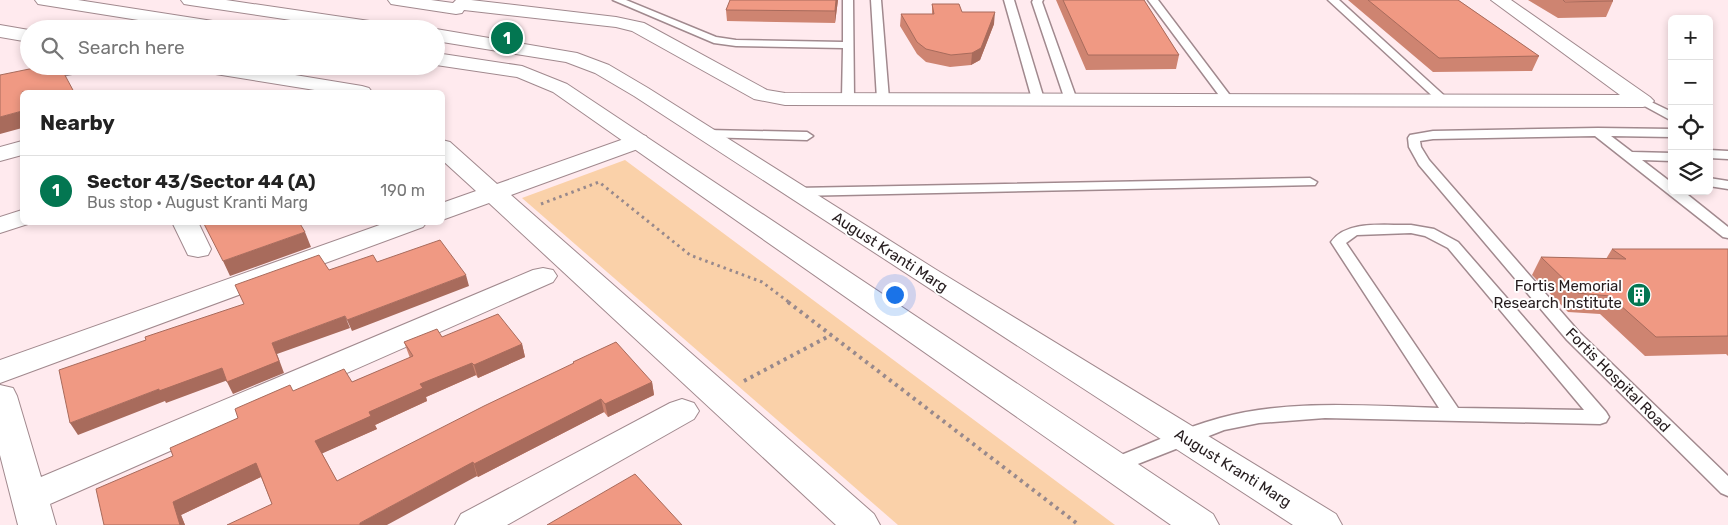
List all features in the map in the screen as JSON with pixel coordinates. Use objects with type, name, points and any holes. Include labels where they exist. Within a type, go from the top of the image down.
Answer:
[{"type":"street","points":[[44,0],[174,20]]},
{"type":"street","points":[[190,0],[328,20]]},
{"type":"street","points":[[396,0],[460,4],[616,22],[638,27],[762,95],[785,99],[1643,102]]},
{"type":"street","points":[[1500,0],[1643,102]]},
{"type":"street","points":[[445,20],[460,4]]},
{"type":"street","points":[[0,32],[20,35]]},
{"type":"street","name":"August Kranti Marg","points":[[445,37],[570,57],[602,69],[1323,525]]},
{"type":"street","points":[[445,61],[522,72],[560,88],[1200,525]]},
{"type":"street","points":[[258,75],[350,90]]},
{"type":"street","points":[[445,212],[504,204],[638,141]]},
{"type":"street","points":[[0,154],[20,149]]},
{"type":"street","points":[[445,150],[861,525]]},
{"type":"street","points":[[0,225],[20,219]]},
{"type":"street","points":[[186,225],[198,249]]},
{"type":"street","points":[[401,225],[0,384],[33,511],[543,276]]},
{"type":"street","points":[[474,525],[682,411]]},
{"type":"lane","points":[[618,0],[714,40],[736,44],[849,45]]},
{"type":"lane","points":[[848,0],[848,98]]},
{"type":"lane","points":[[876,0],[883,98]]},
{"type":"lane","points":[[1009,0],[1038,99]]},
{"type":"lane","points":[[1038,0],[1037,2],[1071,100]]},
{"type":"lane","points":[[1153,0],[1228,100]]},
{"type":"lane","points":[[1333,0],[1444,101]]},
{"type":"lane","points":[[35,78],[46,75]]},
{"type":"lane","points":[[1643,102],[1668,116]]},
{"type":"lane","points":[[1598,132],[1668,133]]},
{"type":"lane","points":[[1598,132],[1668,186]]},
{"type":"lane","name":"Fortis Hospital Road","points":[[1598,132],[1433,135],[1414,138],[1415,147],[1424,162],[1573,336],[1728,488]]},
{"type":"lane","points":[[707,134],[806,136]]},
{"type":"lane","points":[[1713,154],[1728,155]]},
{"type":"lane","points":[[1629,156],[1668,157]]},
{"type":"lane","points":[[796,192],[1310,182]]},
{"type":"lane","points":[[1713,183],[1728,185]]},
{"type":"lane","points":[[1679,195],[1728,234]]},
{"type":"lane","points":[[1113,466],[1221,424],[1258,416],[1325,412],[1600,417],[1453,245],[1428,232],[1410,229],[1354,231],[1344,236],[1338,242],[1453,414]]},
{"type":"path","points":[[504,204],[599,182],[690,255],[762,282],[1079,525]]},
{"type":"path","points":[[717,396],[831,335]]},
{"type":"shaded area","points":[[625,160],[1115,525],[898,525],[522,198]]},
{"type":"building","points":[[730,0],[836,0],[835,11],[726,10]]},
{"type":"building","points":[[1063,0],[1144,0],[1179,55],[1088,55]]},
{"type":"building","points":[[1368,0],[1458,0],[1539,56],[1439,58]]},
{"type":"building","points":[[1563,0],[1612,0],[1613,1],[1565,2]]},
{"type":"building","points":[[932,4],[959,4],[962,12],[995,12],[981,48],[972,53],[951,55],[926,49],[917,42],[901,14],[934,14]]},
{"type":"building","points":[[20,71],[20,75],[65,75],[73,90],[20,90],[20,112],[0,117],[0,75]]},
{"type":"building","points":[[205,225],[301,225],[305,232],[223,261]]},
{"type":"building","points":[[440,240],[466,275],[347,320],[345,316],[272,343],[279,361],[227,382],[222,368],[159,391],[159,389],[70,423],[59,370],[146,340],[145,337],[244,304],[235,285],[319,255],[329,270],[373,255],[377,262]]},
{"type":"building","name":"Fortis Memorial Research Institute","points":[[1612,249],[1728,249],[1728,336],[1656,337],[1610,296],[1578,293],[1541,257],[1626,259]]},
{"type":"building","points":[[498,314],[522,344],[474,365],[472,363],[420,384],[423,388],[369,412],[371,416],[315,441],[337,481],[484,406],[616,342],[652,382],[605,404],[601,399],[474,464],[473,462],[360,523],[360,525],[227,525],[272,504],[256,463],[173,502],[180,525],[104,525],[96,489],[173,456],[170,448],[238,418],[235,409],[290,385],[293,391],[344,369],[352,382],[413,356],[404,342],[437,329],[442,337]]},
{"type":"building","points":[[635,474],[682,525],[547,525]]},
{"type":"place","name":"Sector 43/Sector 44 (A)","points":[[507,38]]},
{"type":"place","name":"Fortis Memorial Research Institute","points":[[1639,295]]}]
